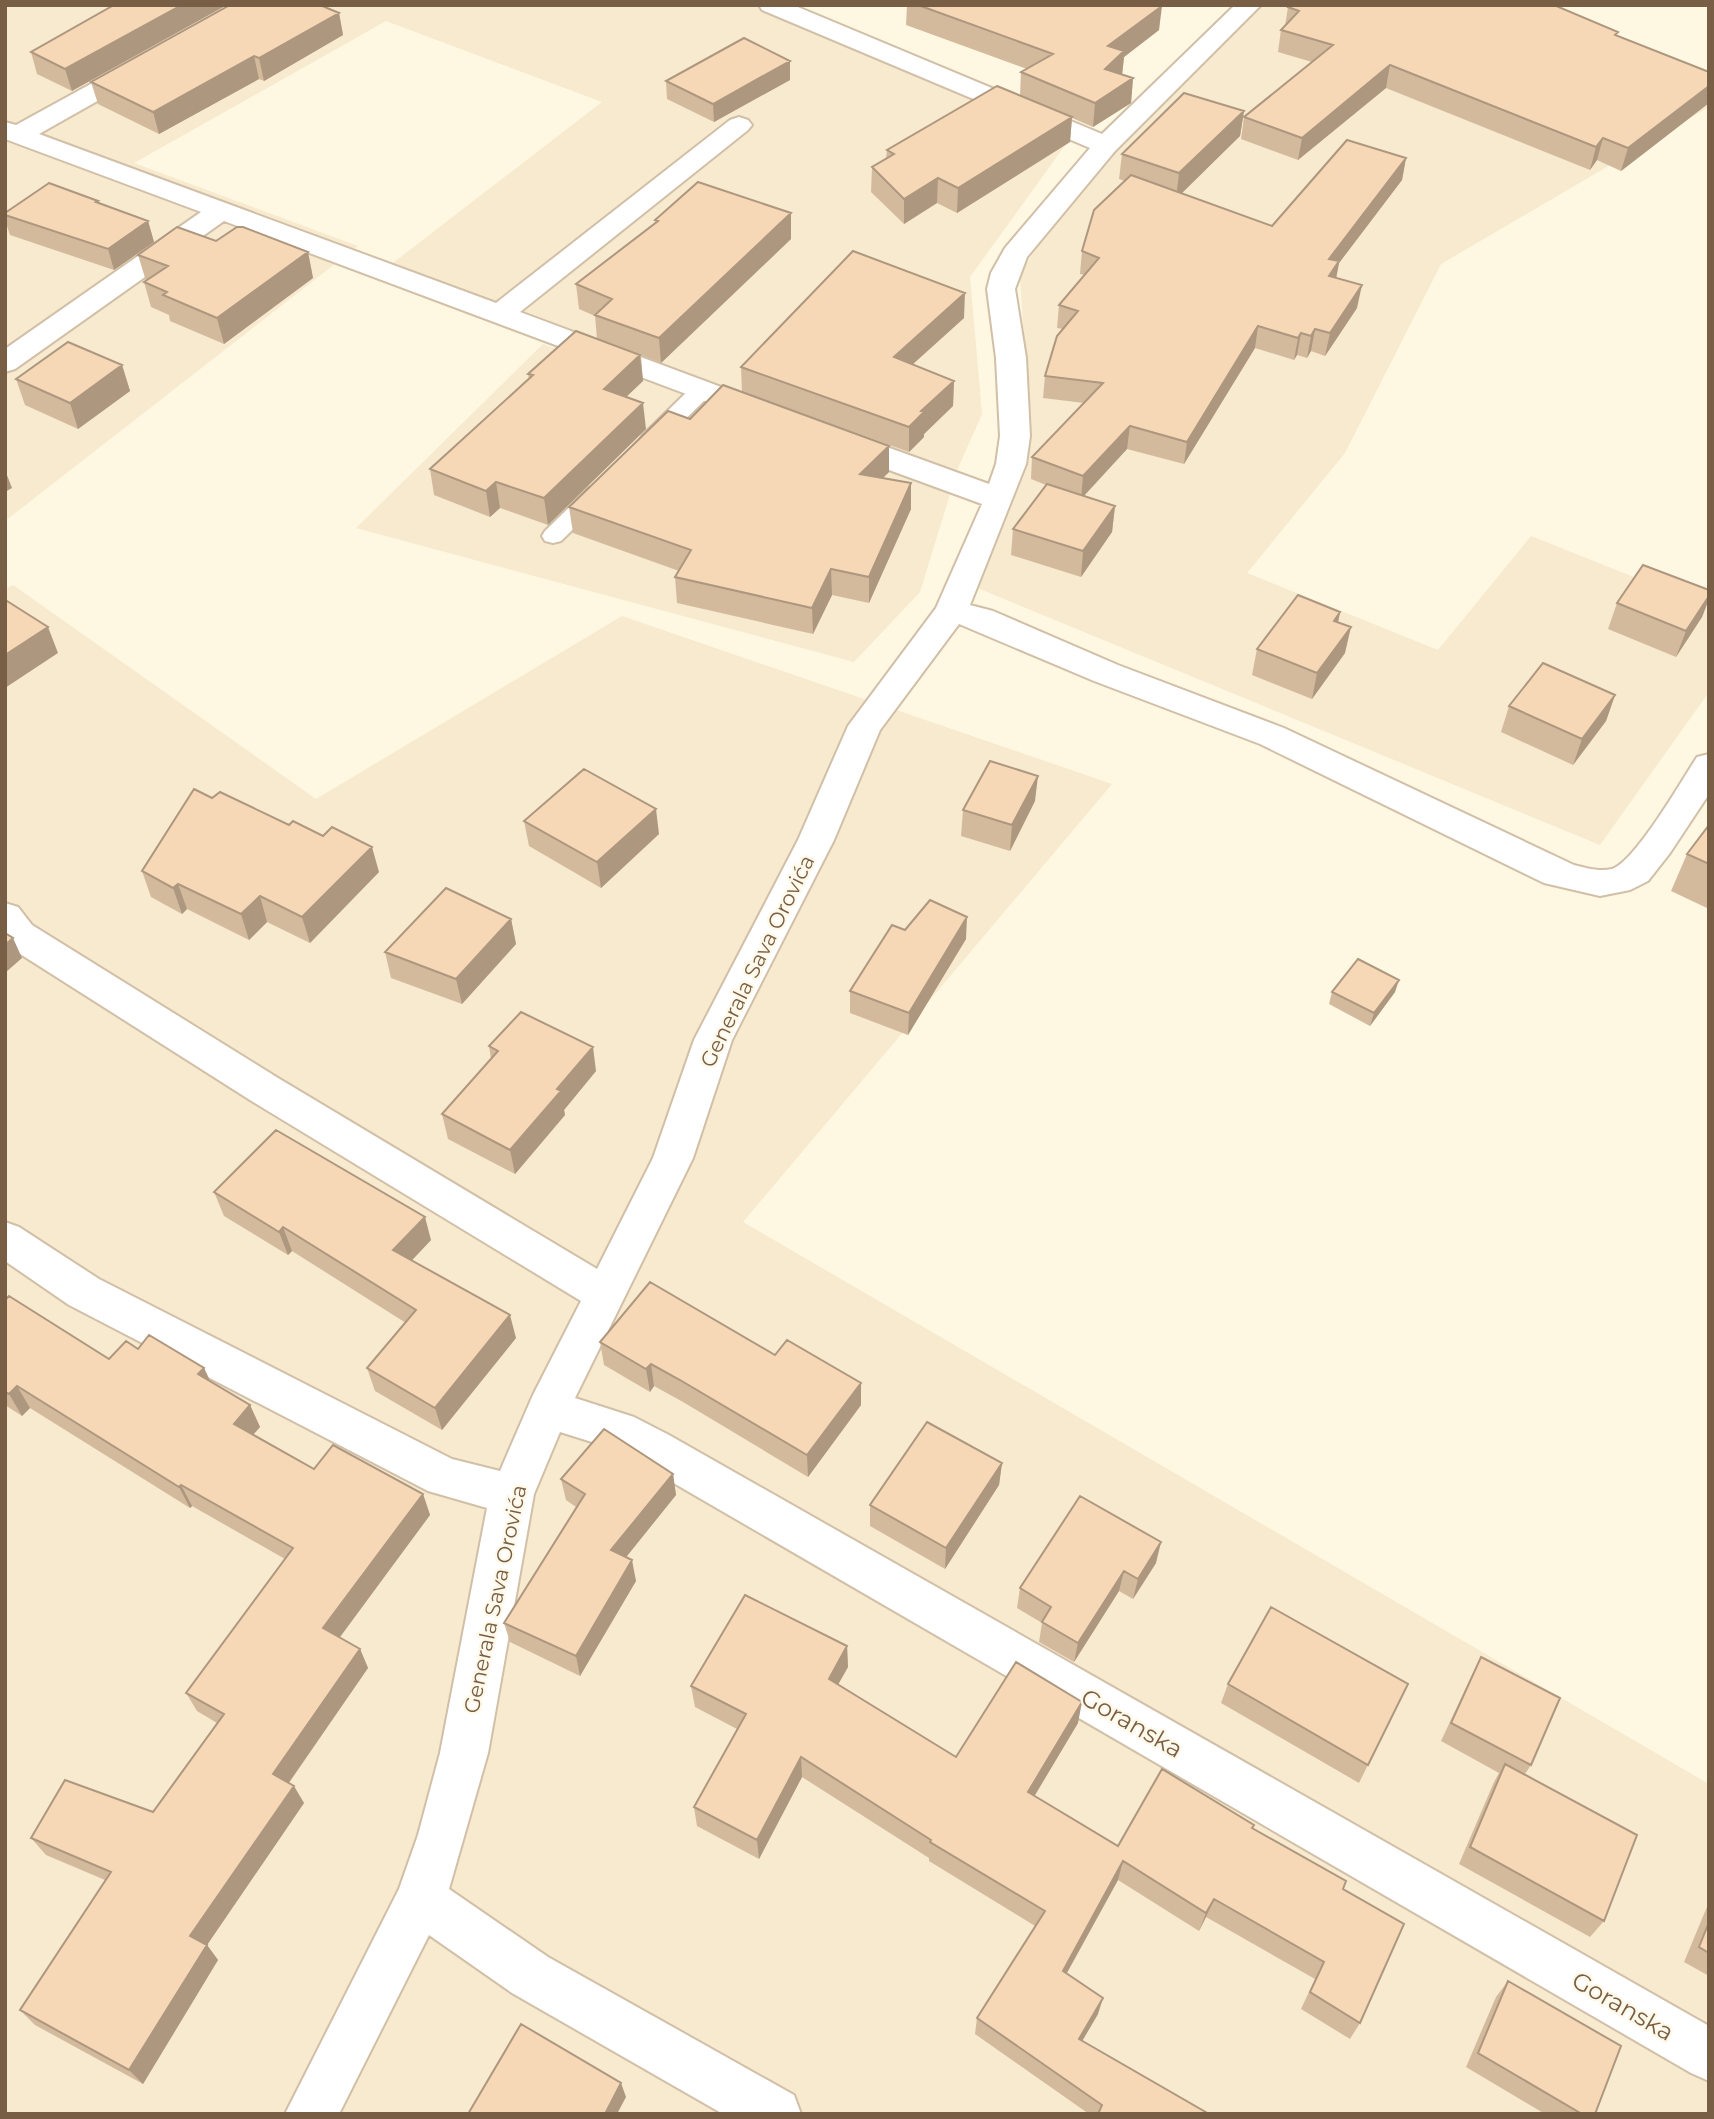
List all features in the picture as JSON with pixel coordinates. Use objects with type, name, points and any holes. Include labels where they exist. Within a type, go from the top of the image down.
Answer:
[{"type":"street","points":[[771,5],[1106,145]]},
{"type":"street","name":"Generala Sava Orovića","points":[[311,2114],[421,1899],[464,1753],[512,1494],[548,1409],[673,1158],[713,1040],[816,840],[864,726],[951,611],[999,499],[1011,464],[1015,436],[1011,358],[1001,289],[1004,273],[1015,254],[1106,145],[1249,5]]},
{"type":"street","points":[[12,132],[158,57]]},
{"type":"street","points":[[498,316],[740,125]]},
{"type":"street","points":[[12,132],[498,316],[999,499]]},
{"type":"street","points":[[5,363],[221,211]]},
{"type":"street","points":[[951,611],[981,619],[1105,673],[1272,736],[1558,874],[1594,884],[1626,878],[1646,858],[1709,766]]},
{"type":"street","points":[[5,917],[19,935],[217,1060],[604,1294]]},
{"type":"street","points":[[5,1239],[84,1292],[444,1477],[512,1494]]},
{"type":"street","name":"Goranska","points":[[548,1409],[619,1431],[654,1449],[1709,2055]]},
{"type":"street","points":[[421,1899],[530,1975],[775,2114]]},
{"type":"lane","points":[[632,458],[702,390]]},
{"type":"lane","points":[[553,536],[612,478]]},
{"type":"shaded area","points":[[5,5],[783,5],[1074,133],[970,277],[982,414],[955,475],[389,266],[602,102],[386,21],[134,163],[358,246],[5,521]]},
{"type":"shaded area","points":[[1242,5],[1525,5],[1709,87],[1709,107],[1441,264],[1345,453],[1247,573],[1438,650],[1531,536],[1709,607],[1709,692],[1600,845],[975,587],[1025,359],[1020,275],[1091,153]]},
{"type":"shaded area","points":[[543,344],[951,491],[920,592],[854,662],[356,528]]},
{"type":"shaded area","points":[[13,585],[316,799],[622,616],[1112,784],[743,1222],[1709,1784],[1709,2114],[5,2114],[5,589]]},
{"type":"building","points":[[114,5],[182,5],[65,69],[31,52]]},
{"type":"building","points":[[230,5],[320,5],[339,13],[259,58],[254,56],[153,112],[91,82]]},
{"type":"building","points":[[918,5],[1162,6],[1108,46],[1124,51],[1105,69],[1133,78],[1095,103],[1021,72],[1053,54]]},
{"type":"building","points":[[1554,5],[1618,32],[1615,35],[1709,72],[1709,86],[1628,148],[1603,138],[1596,147],[1390,65],[1302,138],[1244,117],[1333,45],[1281,30],[1299,11],[1288,7]]},
{"type":"building","points":[[744,38],[790,61],[713,104],[666,81]]},
{"type":"building","points":[[997,86],[1072,117],[958,188],[938,178],[904,199],[872,167],[894,154],[887,150]]},
{"type":"building","points":[[1184,93],[1244,111],[1179,173],[1122,154]]},
{"type":"building","points":[[1347,140],[1406,158],[1329,259],[1339,261],[1329,276],[1362,285],[1330,333],[1315,329],[1311,336],[1301,333],[1298,338],[1258,326],[1187,442],[1130,426],[1083,476],[1032,457],[1103,383],[1045,376],[1057,336],[1078,311],[1059,305],[1099,258],[1082,251],[1094,210],[1131,175],[1272,226]]},
{"type":"building","points":[[698,182],[791,213],[659,338],[595,315],[612,299],[576,284],[658,221],[655,220]]},
{"type":"building","points":[[49,183],[148,221],[108,249],[5,215]]},
{"type":"building","points":[[177,227],[216,241],[237,227],[243,227],[308,252],[217,318],[163,295],[167,292],[144,282],[168,266],[138,255]]},
{"type":"building","points":[[853,251],[965,293],[894,357],[954,381],[921,411],[924,412],[909,427],[741,367]]},
{"type":"building","points":[[576,331],[640,355],[604,389],[643,403],[544,498],[496,482],[486,491],[430,469],[533,375],[528,374]]},
{"type":"building","points":[[68,342],[122,365],[70,403],[16,379]]},
{"type":"building","points":[[723,385],[889,446],[860,474],[911,483],[869,577],[831,569],[812,608],[675,577],[691,550],[569,507],[668,411],[690,419]]},
{"type":"building","points":[[1047,484],[1115,506],[1083,551],[1013,529]]},
{"type":"building","points":[[1643,565],[1709,590],[1709,596],[1686,631],[1617,603]]},
{"type":"building","points":[[1298,595],[1340,612],[1334,621],[1351,627],[1317,673],[1257,649]]},
{"type":"building","points":[[7,601],[48,627],[5,655],[5,603]]},
{"type":"building","points":[[1543,663],[1615,695],[1582,739],[1509,706]]},
{"type":"building","points":[[990,761],[1038,776],[1012,825],[963,810]]},
{"type":"building","points":[[584,769],[656,809],[597,862],[524,821]]},
{"type":"building","points":[[194,789],[212,798],[220,792],[289,825],[293,821],[323,836],[332,827],[372,847],[302,917],[260,896],[241,914],[178,884],[173,888],[142,871]]},
{"type":"building","points":[[1709,825],[1709,864],[1687,854]]},
{"type":"building","points":[[446,888],[511,919],[456,979],[385,952]]},
{"type":"building","points":[[930,900],[967,917],[909,1013],[850,991],[892,925],[905,930]]},
{"type":"building","points":[[5,933],[13,938],[5,945]]},
{"type":"building","points":[[1358,959],[1399,980],[1374,1013],[1332,992]]},
{"type":"building","points":[[521,1012],[593,1047],[557,1089],[561,1091],[510,1150],[442,1114],[498,1051],[489,1046]]},
{"type":"building","points":[[276,1130],[425,1217],[393,1250],[510,1315],[435,1408],[367,1368],[416,1310],[283,1227],[279,1232],[214,1192]]},
{"type":"building","points":[[650,1282],[775,1355],[787,1340],[861,1383],[807,1455],[651,1364],[646,1369],[600,1342]]},
{"type":"building","points":[[9,1296],[109,1359],[126,1341],[138,1349],[149,1335],[204,1368],[198,1374],[250,1405],[234,1424],[314,1469],[333,1445],[423,1494],[323,1628],[360,1649],[273,1774],[294,1786],[190,1936],[207,1945],[129,2070],[20,2010],[111,1872],[31,1838],[65,1780],[153,1812],[224,1714],[186,1693],[293,1548],[181,1485],[179,1487],[17,1386],[9,1394],[5,1392],[5,1300]]},
{"type":"building","points":[[927,1422],[1002,1463],[946,1548],[870,1505]]},
{"type":"building","points":[[604,1429],[673,1474],[611,1550],[632,1560],[576,1656],[504,1623],[585,1494],[561,1479]]},
{"type":"building","points":[[1080,1496],[1161,1542],[1138,1579],[1124,1571],[1078,1643],[1042,1622],[1051,1607],[1020,1588]]},
{"type":"building","points":[[745,1595],[847,1646],[829,1679],[956,1757],[1016,1662],[1082,1702],[1028,1792],[1118,1846],[1162,1769],[1254,1825],[1252,1828],[1346,1881],[1343,1889],[1404,1924],[1360,2023],[1310,1992],[1324,1962],[1214,1899],[1206,1913],[1123,1861],[1063,1971],[1103,1998],[1079,2039],[1209,2114],[1098,2114],[1102,2105],[977,2018],[1045,1911],[930,1842],[931,1840],[801,1757],[757,1840],[694,1807],[746,1714],[691,1686]]},
{"type":"building","points":[[1271,1607],[1408,1684],[1368,1765],[1228,1684]]},
{"type":"building","points":[[1481,1657],[1560,1698],[1531,1765],[1451,1723]]},
{"type":"building","points":[[1505,1764],[1637,1835],[1604,1921],[1470,1847]]},
{"type":"building","points":[[1709,1922],[1709,1953],[1699,1947]]},
{"type":"building","points":[[1508,1981],[1621,2046],[1595,2114],[1582,2114],[1478,2053]]},
{"type":"building","points":[[521,2024],[621,2083],[605,2114],[468,2114]]}]
